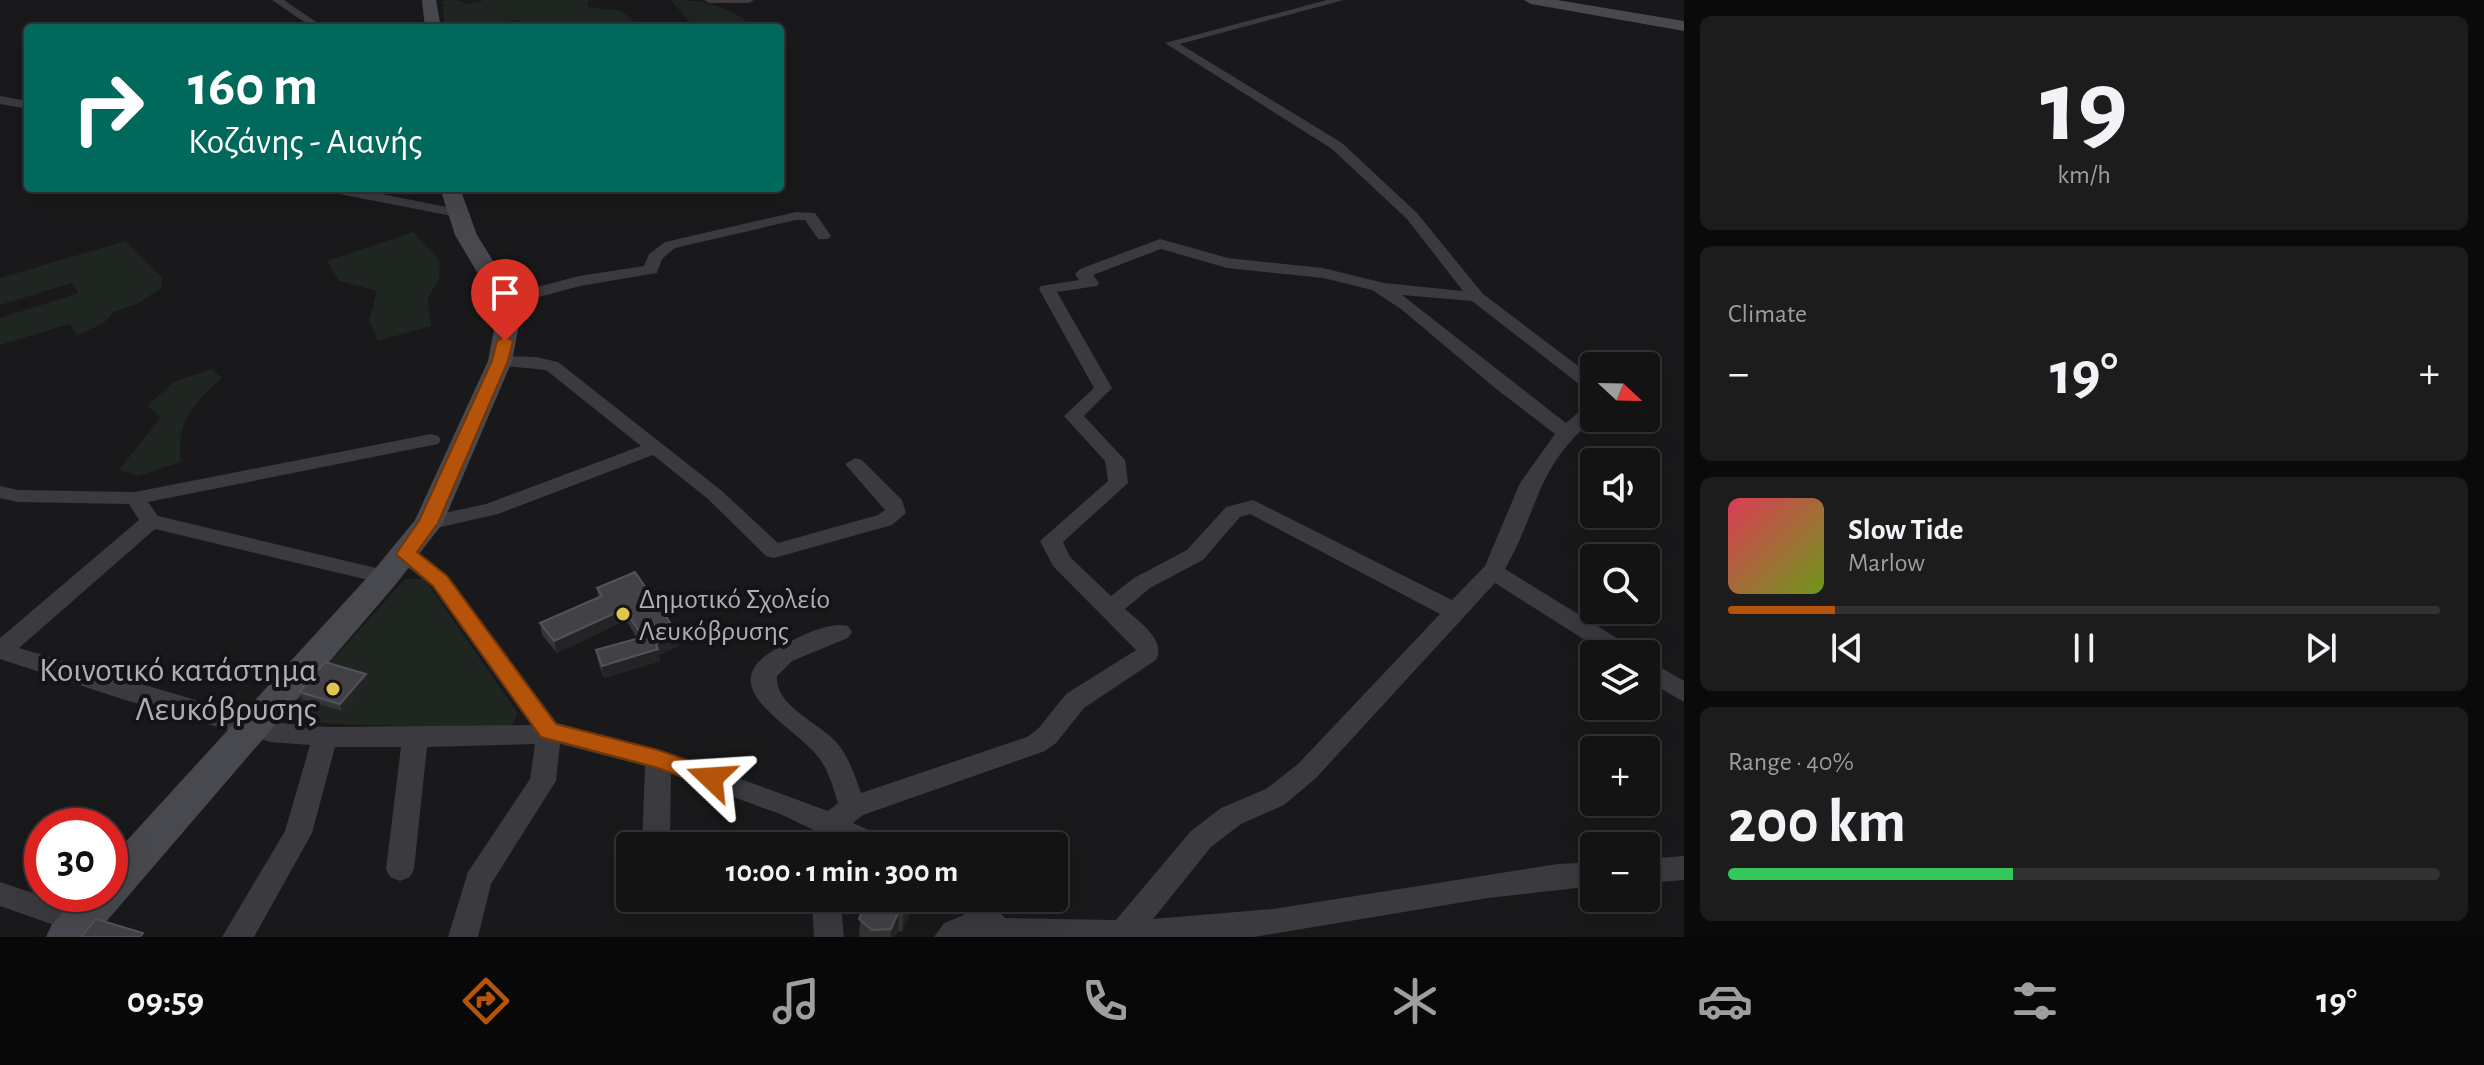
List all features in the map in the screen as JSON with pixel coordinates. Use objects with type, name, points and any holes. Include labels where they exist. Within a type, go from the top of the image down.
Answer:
[{"type":"main road","points":[[429,0],[432,24]]},
{"type":"main road","points":[[1531,0],[1568,3],[1684,24]]},
{"type":"main road","points":[[128,867],[395,566],[428,523],[500,361],[507,325],[506,301],[466,235],[453,200]]},
{"type":"street","points":[[277,0],[314,24]]},
{"type":"street","points":[[709,0],[749,0]]},
{"type":"street","points":[[1339,0],[1171,43],[1337,146],[1412,216],[1477,297],[1580,376]]},
{"type":"street","points":[[0,100],[24,104]]},
{"type":"street","points":[[370,192],[453,200]]},
{"type":"street","points":[[506,301],[579,281],[651,270],[655,257],[670,245],[796,216],[810,216],[823,236]]},
{"type":"street","points":[[832,832],[853,807],[1018,751],[1047,736],[1075,701],[1148,654],[1148,648],[1141,638],[1112,607],[1061,561],[1051,541],[1118,483],[1115,460],[1073,416],[1103,388],[1086,363],[1066,317],[1047,289],[1091,283],[1083,274],[1160,244],[1227,263],[1323,273],[1378,287],[1477,297]]},
{"type":"street","points":[[1378,287],[1407,305],[1501,384],[1565,432]]},
{"type":"street","points":[[500,361],[536,362],[552,366],[739,516],[774,551],[885,520],[896,513],[895,505],[855,464]]},
{"type":"street","points":[[1122,935],[1201,839],[1231,816],[1275,797],[1307,771],[1493,571],[1510,543],[1525,495],[1538,468],[1565,432],[1580,420]]},
{"type":"street","points":[[0,492],[18,496],[135,498],[431,440]]},
{"type":"street","points":[[428,523],[491,509],[654,448]]},
{"type":"street","points":[[135,498],[151,521],[395,566],[440,581],[549,731],[543,781],[478,881],[463,937]]},
{"type":"street","points":[[1112,607],[1142,583],[1195,555],[1233,512],[1253,507],[1454,611]]},
{"type":"street","points":[[0,651],[151,521]]},
{"type":"street","points":[[1493,571],[1603,640]]},
{"type":"street","points":[[840,632],[783,654],[771,663],[765,674],[764,687],[770,699],[824,747],[837,763],[853,807]]},
{"type":"street","points":[[0,651],[251,727],[325,737],[524,737],[549,731],[658,759],[790,806],[826,832]]},
{"type":"street","points":[[1660,677],[1684,693]]},
{"type":"street","points":[[400,869],[415,736]]},
{"type":"street","points":[[237,937],[259,905],[298,833],[325,737]]},
{"type":"street","points":[[656,832],[658,759]]},
{"type":"street","points":[[1660,870],[1684,868]]},
{"type":"street","points":[[963,912],[949,937],[966,926],[988,926],[1001,934],[1122,935],[1217,929],[1310,917],[1449,891],[1580,876]]},
{"type":"street","points":[[0,894],[84,917]]},
{"type":"street","points":[[827,912],[829,937]]},
{"type":"shaded area","points":[[457,0],[467,4],[486,0],[589,0],[587,7],[620,10],[637,24],[520,24],[517,20],[500,24],[444,24],[443,1]]},
{"type":"shaded area","points":[[671,0],[711,4],[747,21],[733,24],[691,24]]},
{"type":"shaded area","points":[[413,232],[440,261],[439,279],[428,298],[431,326],[378,341],[369,320],[377,291],[339,281],[327,261]]},
{"type":"shaded area","points":[[125,241],[162,277],[161,288],[137,304],[113,312],[104,323],[77,335],[69,324],[0,345],[0,318],[79,293],[71,283],[0,305],[0,278]]},
{"type":"shaded area","points":[[211,369],[222,378],[188,415],[181,435],[181,462],[138,476],[119,470],[161,417],[147,406],[174,382]]},
{"type":"shaded area","points":[[405,579],[425,579],[517,712],[514,723],[506,729],[308,722],[298,713],[298,698]]},
{"type":"building","points":[[635,572],[678,634],[656,644],[658,649],[602,666],[596,650],[643,637],[624,609],[554,641],[540,623],[602,596],[597,588]]},
{"type":"building","name":"Κοινοτικό κατάστημα Λευκόβρυσης","points":[[325,662],[366,674],[340,704],[299,692]]},
{"type":"building","points":[[862,912],[899,912],[891,929],[872,930],[859,919]]},
{"type":"building","points":[[96,919],[143,933],[140,937],[81,937]]},
{"type":"place","name":"Δημοτικό Σχολείο Λευκόβρυσης","points":[[623,614]]},
{"type":"place","name":"Κοινοτικό κατάστημα Λευκόβρυσης","points":[[333,689]]},
{"type":"route","points":[[505,341],[500,361],[455,467],[428,523],[405,554],[421,563],[440,581],[549,731],[658,759],[711,778]]}]
